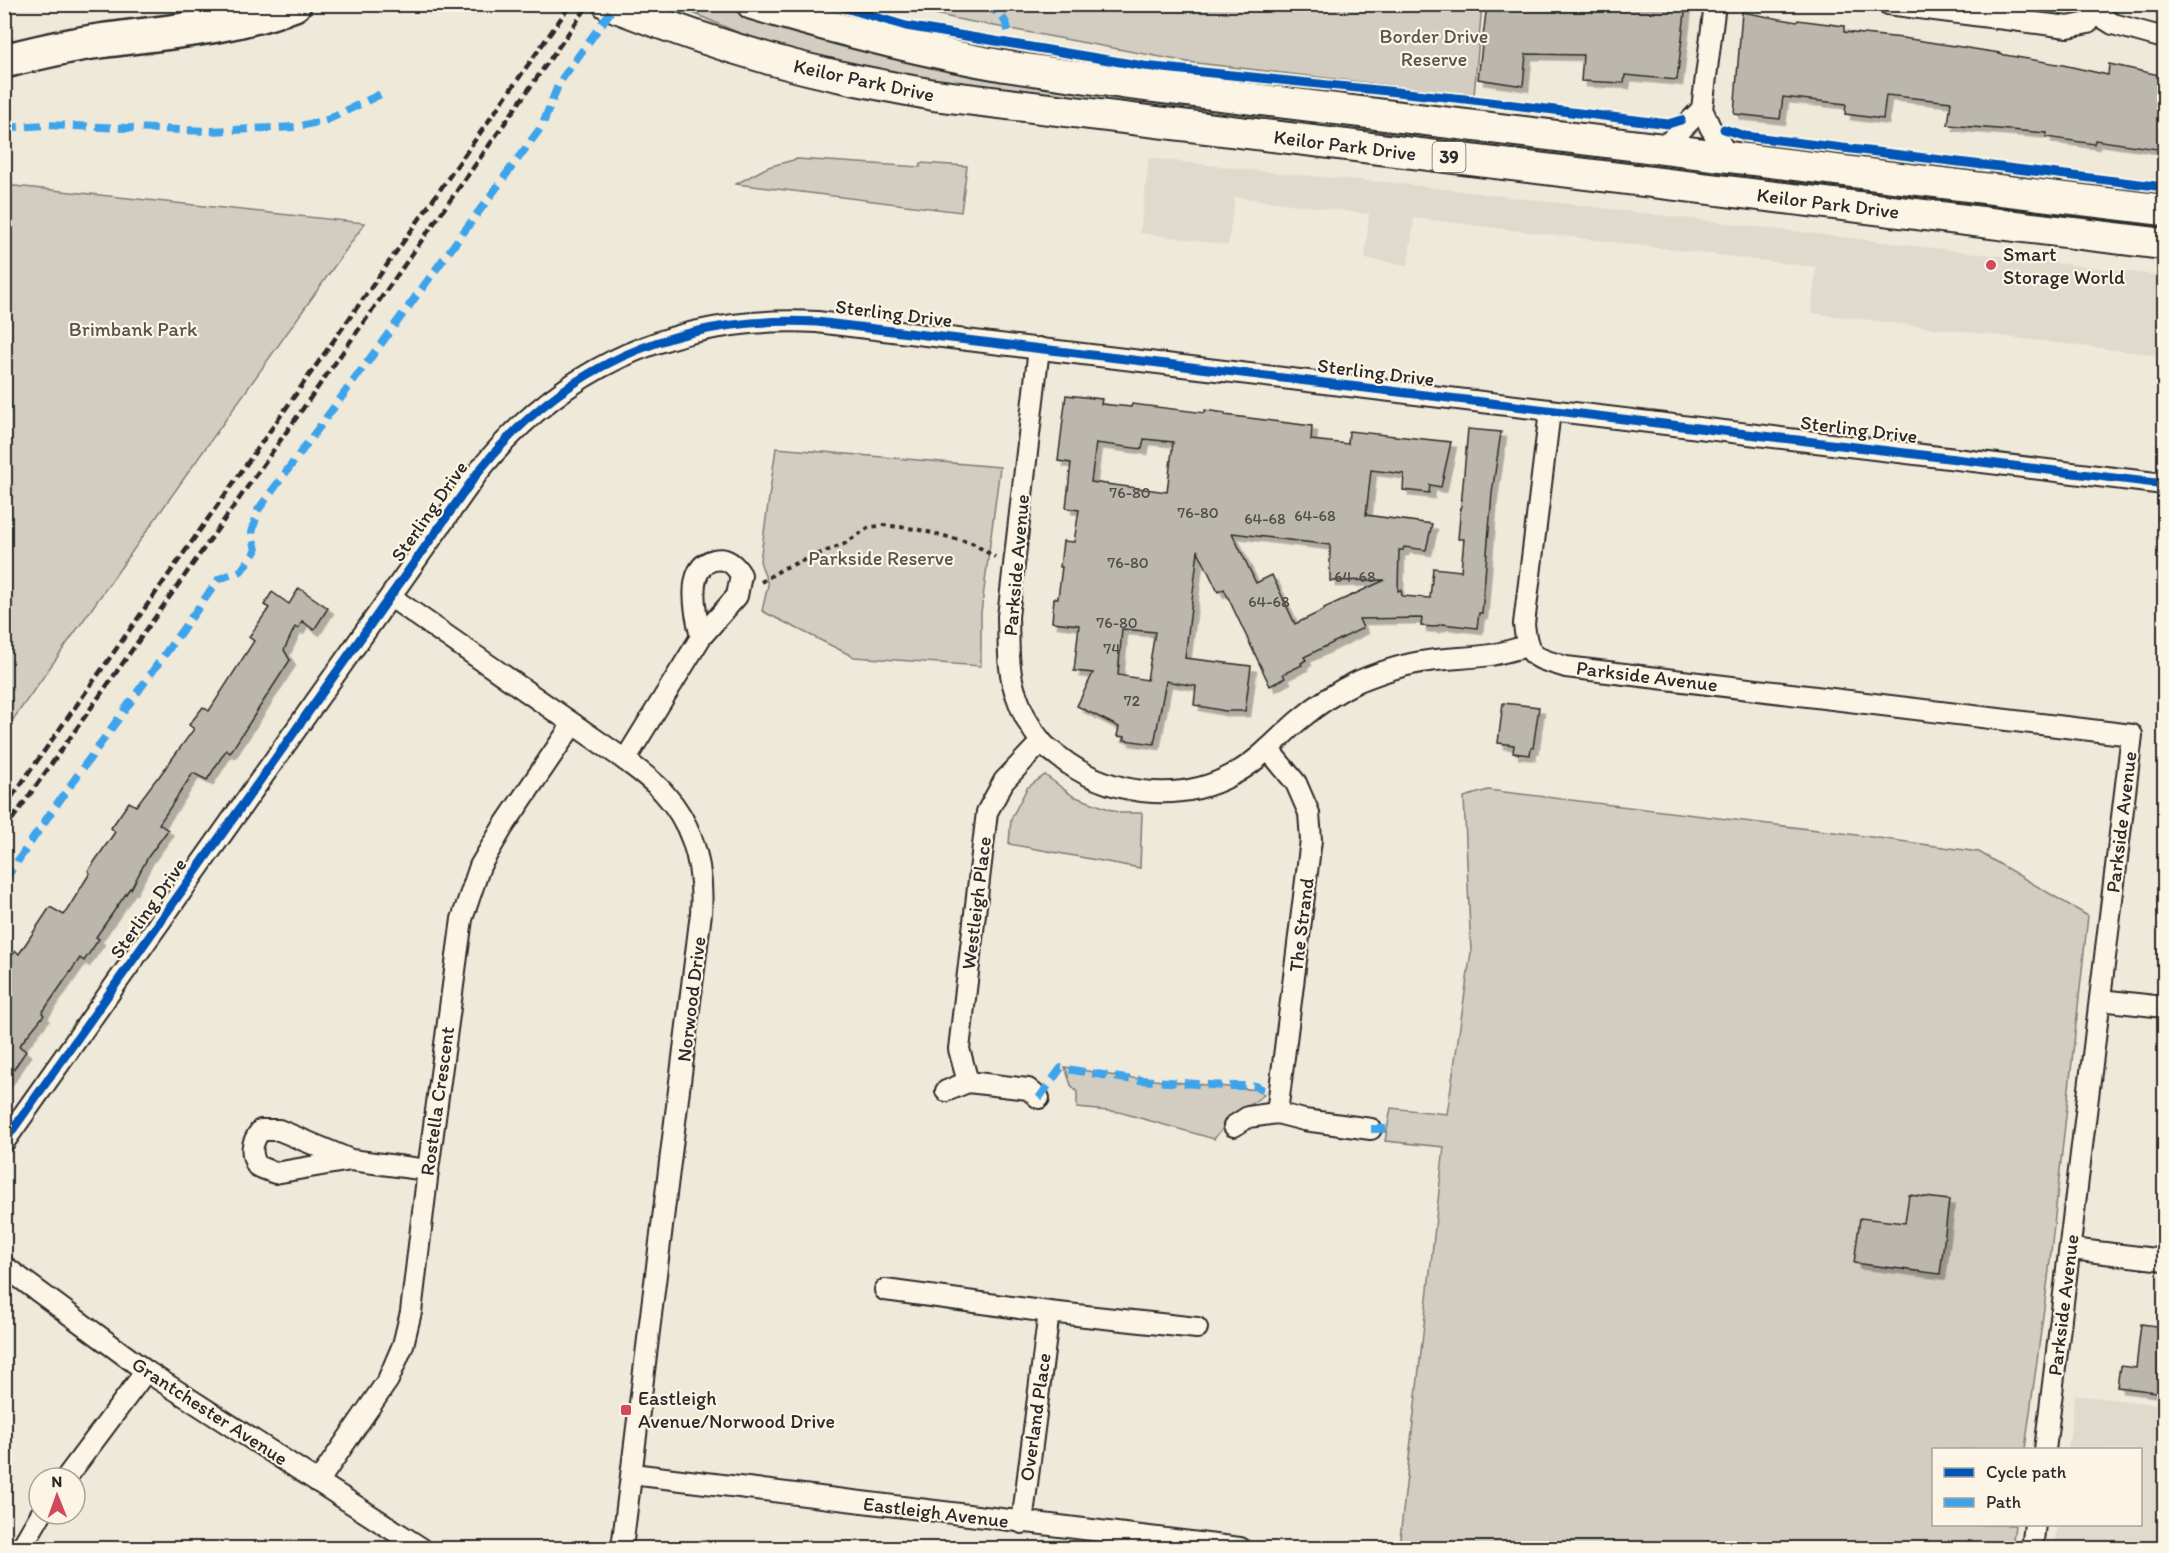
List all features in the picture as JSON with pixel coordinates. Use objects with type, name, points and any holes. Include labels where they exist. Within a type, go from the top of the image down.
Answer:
[{"type":"highway","points":[[4,61],[66,46],[234,22],[268,15],[294,4]]},
{"type":"main road","name":"Keilor Park Drive","points":[[608,4],[682,32],[773,60],[934,95],[2164,244]]},
{"type":"main road","name":"Keilor Park Drive","points":[[752,4],[849,32],[1004,65],[1122,83],[2164,210]]},
{"type":"street","points":[[1715,4],[1702,109],[1728,156]]},
{"type":"street","points":[[1888,4],[2068,27],[2088,23],[2100,9],[2113,24],[2164,38]]},
{"type":"street","points":[[1663,148],[1702,109]]},
{"type":"street","name":"Sterling Drive","points":[[4,1142],[496,449],[520,425],[564,389],[587,374],[646,346],[708,328],[738,323],[793,321],[1040,348],[2164,484]]},
{"type":"street","name":"Parkside Avenue","points":[[1040,348],[1008,617],[1009,659],[1016,697],[1041,742],[1069,765],[1100,782],[1132,790],[1170,792],[1203,787],[1232,775],[1268,749],[1327,698],[1358,682],[1394,668],[1429,661],[1492,655],[1527,646],[1535,657],[1566,667],[2132,735],[2045,1448]]},
{"type":"street","points":[[1527,646],[1524,624],[1550,411]]},
{"type":"street","points":[[625,760],[701,637],[737,596],[741,575],[728,561],[717,559],[704,565],[696,579],[694,602],[701,637]]},
{"type":"street","name":"Norwood Drive","points":[[391,597],[625,760],[664,793],[690,831],[701,873],[703,895],[622,1548]]},
{"type":"street","name":"Rostella Crescent","points":[[318,1482],[388,1380],[403,1345],[411,1312],[462,919],[480,867],[503,827],[573,724]]},
{"type":"street","name":"Westleigh Place","points":[[968,1082],[959,1049],[987,812],[1004,781],[1041,742]]},
{"type":"street","name":"The Strand","points":[[1268,749],[1296,783],[1310,813],[1311,840],[1277,1113]]},
{"type":"street","points":[[2100,1000],[2164,1007]]},
{"type":"street","points":[[946,1091],[968,1082],[1028,1089],[1040,1098]]},
{"type":"street","points":[[1234,1126],[1248,1117],[1277,1113],[1304,1120],[1371,1129]]},
{"type":"street","points":[[351,1160],[428,1170]]},
{"type":"street","points":[[2070,1249],[2164,1260]]},
{"type":"street","name":"Grantchester Avenue","points":[[4,1266],[146,1371],[421,1548]]},
{"type":"street","points":[[885,1290],[1049,1312],[1197,1328]]},
{"type":"street","name":"Overland Place","points":[[1022,1523],[1049,1312]]},
{"type":"street","points":[[75,1466],[146,1371]]},
{"type":"street","name":"Eastleigh Avenue","points":[[632,1474],[1240,1548]]},
{"type":"street","points":[[21,1548],[34,1526]]},
{"type":"street","points":[[2032,1548],[2035,1526]]},
{"type":"path","points":[[740,586],[761,582],[784,568],[844,544],[868,528],[883,525],[916,529],[972,543],[1014,569]]},
{"type":"shaded area","points":[[1149,158],[1277,173],[1395,183],[2164,276],[2164,356],[1811,313],[1816,267],[1414,218],[1408,265],[1365,259],[1369,214],[1235,197],[1228,245],[1140,233]]},
{"type":"shaded area","points":[[2075,1395],[2164,1405],[2164,1548],[2054,1548],[2057,1526],[2142,1526],[2142,1448],[2068,1448]]},
{"type":"green space","points":[[694,5],[716,5],[839,41],[2164,220],[2164,233],[938,84],[771,47],[691,12]]},
{"type":"green space","name":"Border Drive Reserve","points":[[897,5],[1482,5],[1474,95],[1188,62],[957,19]]},
{"type":"green space","points":[[797,159],[920,167],[921,163],[967,166],[961,212],[736,184],[768,167]]},
{"type":"green space","name":"Brimbank Park","points":[[4,185],[365,223],[5,731]]},
{"type":"green space","name":"Parkside Reserve","points":[[776,448],[1000,467],[981,613],[981,666],[854,657],[762,611],[768,585],[760,561]]},
{"type":"green space","points":[[1045,775],[1073,796],[1120,813],[1142,813],[1140,868],[1009,844],[1011,819],[1027,788]]},
{"type":"green space","points":[[1488,790],[1979,852],[2088,916],[2048,1279],[2025,1448],[1932,1448],[1932,1526],[2015,1526],[2012,1548],[1399,1547],[1444,1147],[1385,1141],[1391,1108],[1447,1114],[1471,952],[1464,797]]},
{"type":"green space","points":[[1065,1067],[1121,1077],[1259,1090],[1264,1095],[1231,1118],[1214,1139],[1119,1112],[1077,1108],[1077,1092],[1071,1085]]},
{"type":"building","points":[[1487,4],[1686,4],[1677,80],[1625,75],[1624,83],[1581,81],[1583,55],[1526,54],[1523,86],[1478,79]]},
{"type":"building","points":[[1742,12],[1797,22],[1798,20],[1844,26],[1844,32],[1903,38],[2000,53],[2108,75],[2109,64],[2164,76],[2164,150],[2095,140],[2094,144],[2046,137],[2047,133],[1948,125],[1951,102],[1886,95],[1883,119],[1845,114],[1846,104],[1783,97],[1780,119],[1734,114]]},
{"type":"building","points":[[1066,395],[1102,399],[1101,404],[1131,407],[1132,404],[1205,413],[1205,410],[1225,413],[1225,415],[1312,426],[1311,440],[1348,444],[1349,431],[1451,442],[1441,487],[1430,485],[1429,493],[1403,490],[1404,474],[1371,470],[1366,515],[1432,524],[1426,550],[1404,547],[1403,550],[1399,550],[1398,591],[1401,590],[1402,596],[1430,598],[1433,568],[1461,571],[1464,539],[1458,539],[1468,429],[1501,432],[1492,493],[1482,613],[1479,613],[1477,628],[1442,624],[1434,627],[1421,626],[1422,618],[1359,619],[1363,628],[1304,657],[1306,660],[1301,663],[1302,665],[1283,674],[1285,678],[1270,686],[1224,589],[1218,592],[1198,551],[1185,658],[1251,666],[1245,711],[1225,711],[1194,705],[1196,686],[1166,681],[1154,744],[1124,740],[1125,737],[1117,736],[1119,727],[1077,706],[1093,673],[1074,671],[1079,625],[1052,622],[1054,598],[1058,598],[1063,541],[1074,542],[1079,510],[1066,508],[1071,463],[1058,461]],"holes":[[[1144,439],[1173,442],[1167,492],[1091,482],[1096,443],[1142,449]],[[1232,533],[1330,545],[1330,581],[1385,580],[1295,624],[1272,575],[1256,583]],[[1122,629],[1155,632],[1147,680],[1118,675]]]},
{"type":"building","points":[[299,588],[328,608],[314,630],[302,621],[298,629],[295,627],[284,650],[290,660],[230,753],[226,750],[207,780],[193,773],[159,824],[168,830],[148,857],[131,889],[96,937],[99,939],[84,961],[80,958],[42,1013],[44,1015],[19,1046],[26,1051],[4,1084],[4,992],[12,982],[4,977],[4,964],[16,951],[19,954],[50,907],[64,915],[90,873],[88,871],[115,832],[111,828],[129,802],[136,806],[194,729],[189,725],[203,707],[209,711],[254,641],[249,637],[269,608],[264,605],[272,592],[289,604]]},
{"type":"building","points":[[1503,703],[1539,707],[1530,755],[1513,753],[1514,745],[1498,743]]},
{"type":"building","points":[[1909,1195],[1949,1200],[1940,1274],[1854,1263],[1860,1218],[1905,1223]]},
{"type":"building","points":[[2141,1324],[2164,1327],[2164,1393],[2117,1387],[2120,1366],[2136,1368]]},
{"type":"railway","points":[[4,808],[571,4]]},
{"type":"railway","points":[[4,831],[589,4]]},
{"type":"marked path","points":[[4,881],[219,579],[241,571],[256,550],[252,533],[258,510],[542,126],[559,83],[616,4]]},
{"type":"marked path","points":[[984,4],[1004,19],[1008,29],[1009,43]]},
{"type":"marked path","points":[[4,128],[44,125],[211,131],[295,127],[327,120],[383,93]]},
{"type":"marked path","points":[[1039,1098],[1061,1068],[1126,1079],[1256,1086],[1263,1090]]},
{"type":"marked path","points":[[1371,1129],[1388,1129]]},
{"type":"cycle path","points":[[832,4],[906,26],[1144,66],[1465,99],[1668,124],[1681,120]]},
{"type":"cycle path","points":[[1724,129],[1745,136],[2164,187]]},
{"type":"cycle path","points":[[4,1142],[479,471],[513,433],[549,401],[588,375],[629,353],[672,338],[718,327],[766,322],[817,322],[2164,484]]},
{"type":"place","name":"Smart Storage World","points":[[1991,265]]},
{"type":"place","name":"Eastleigh Avenue/Norwood Drive","points":[[626,1410]]}]
